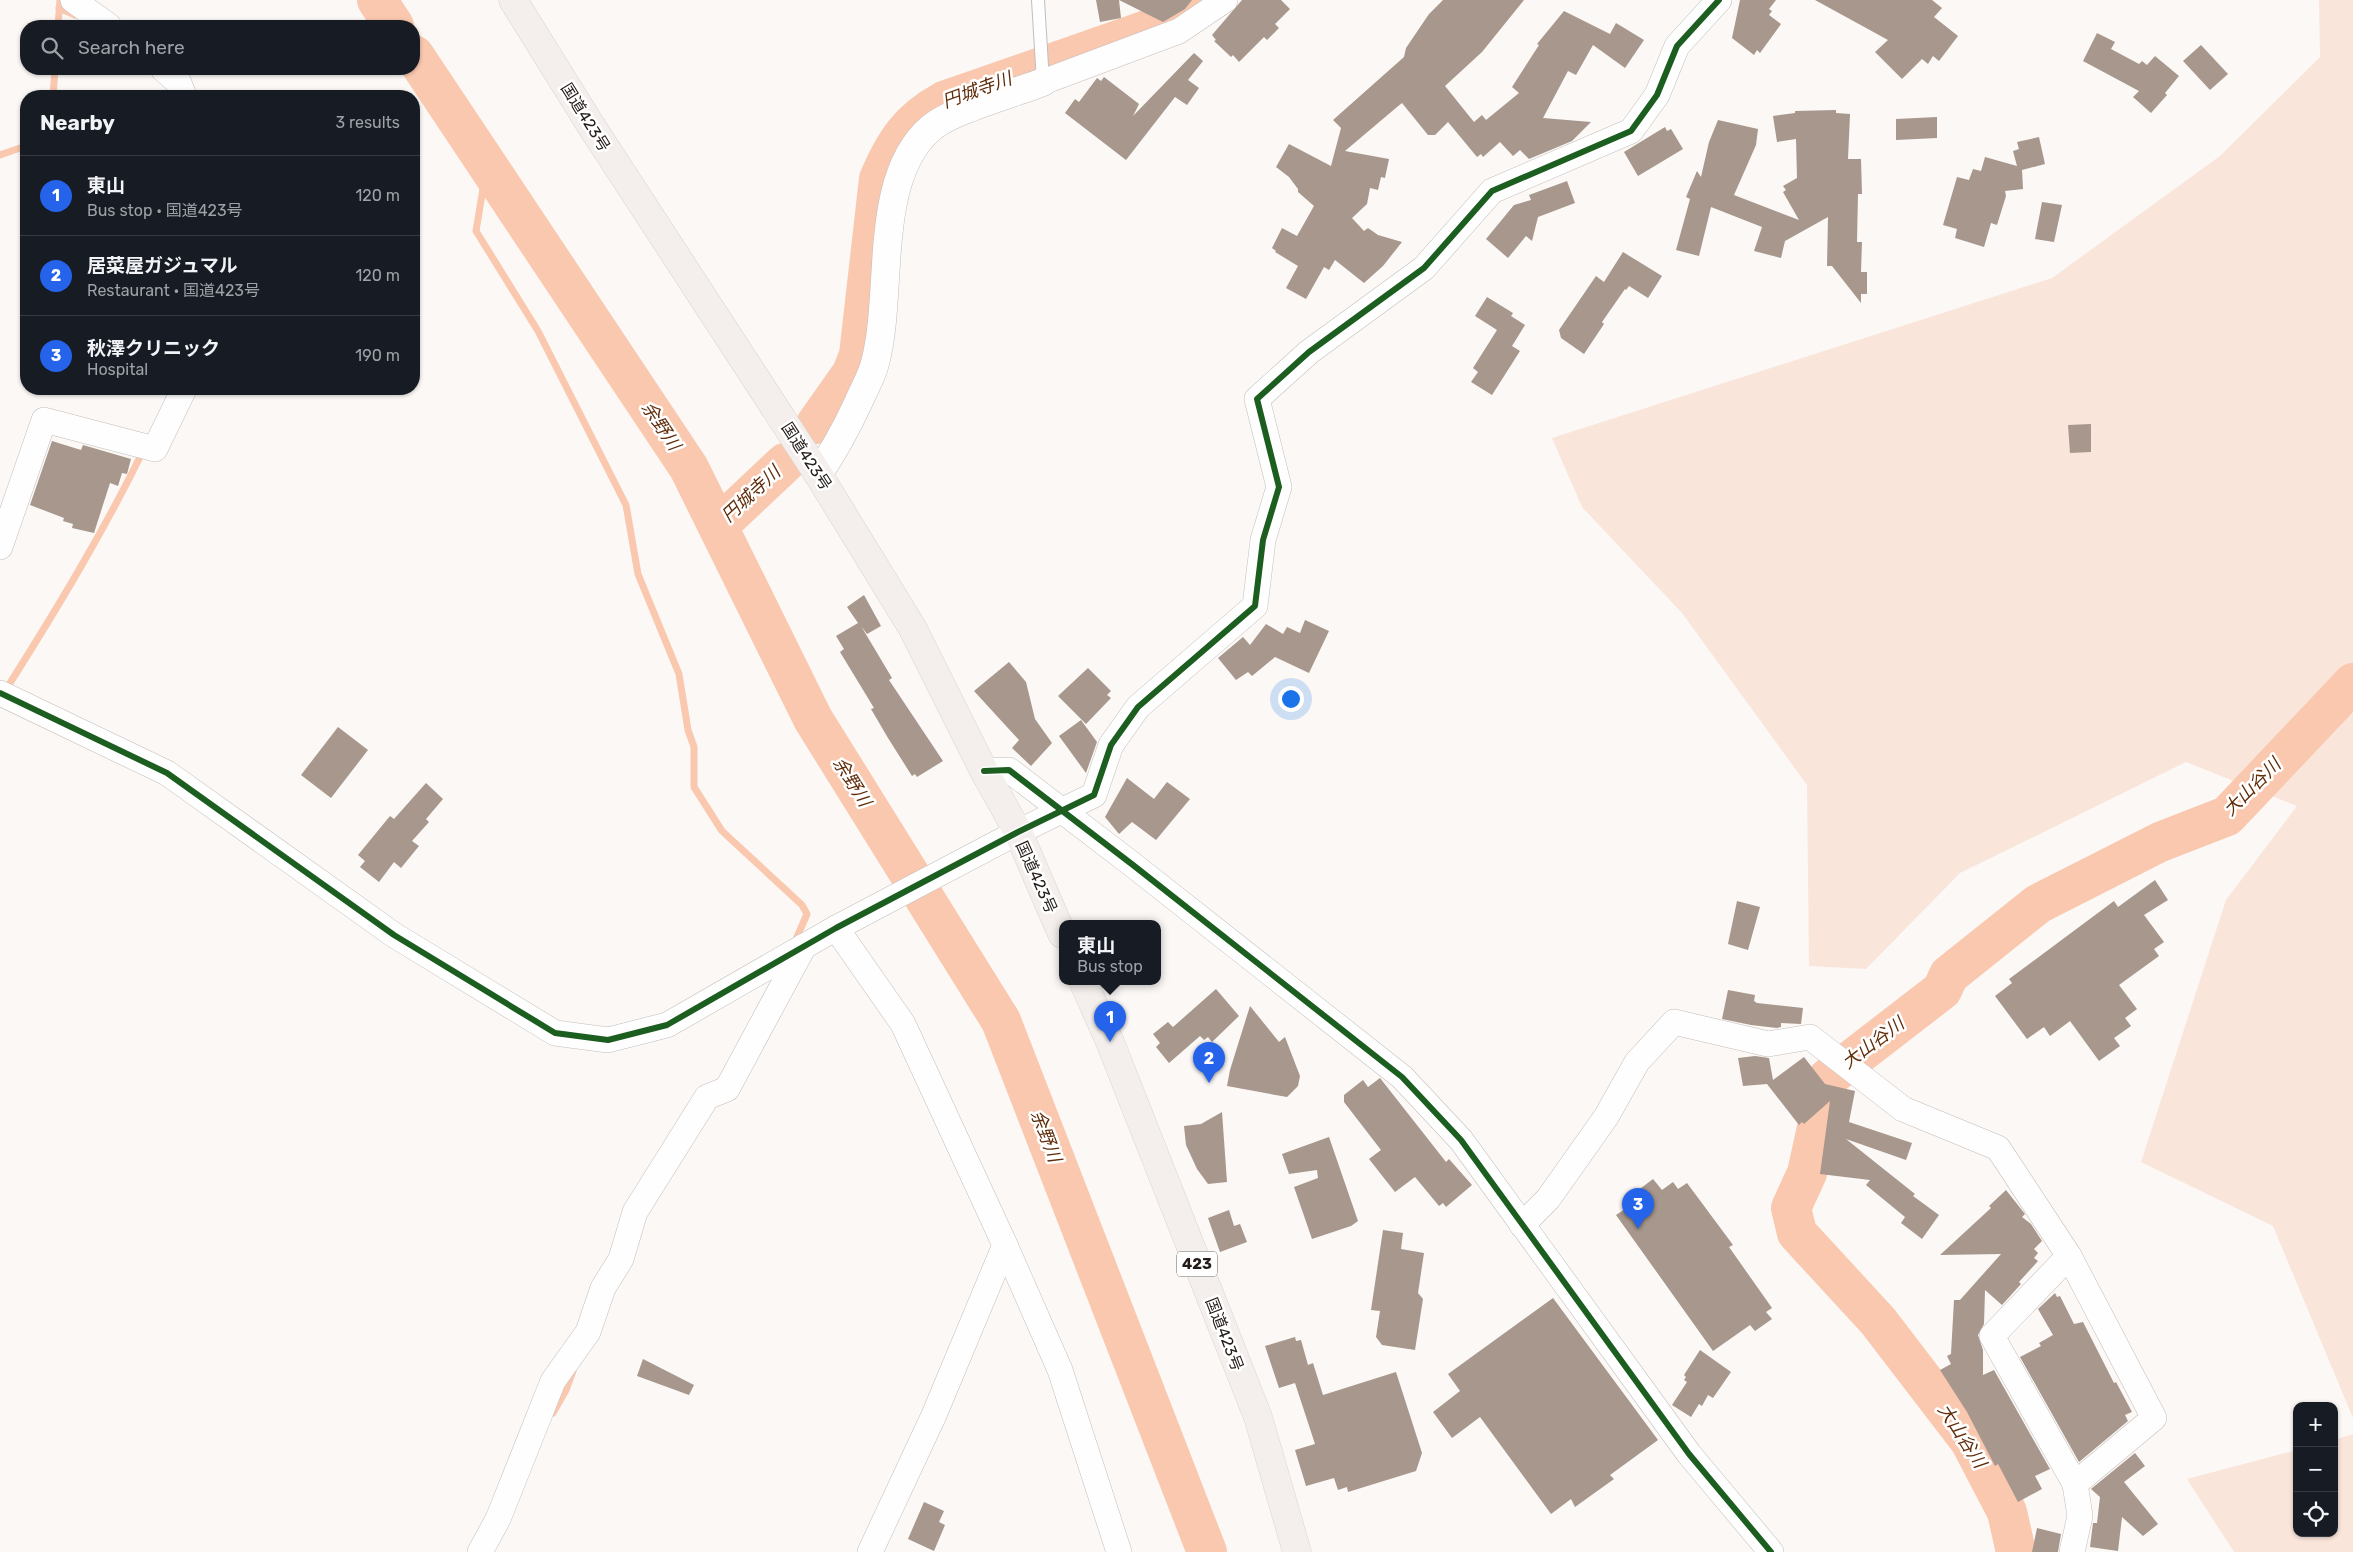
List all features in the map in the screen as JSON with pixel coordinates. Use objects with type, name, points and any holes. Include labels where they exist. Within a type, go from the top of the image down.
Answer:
[{"type":"highway","name":"国道423号","points":[[513,0],[590,124],[818,474],[913,630],[984,771],[1018,832],[1059,927]]},
{"type":"highway","name":"国道423号","points":[[1085,985],[1114,1051],[1258,1417],[1298,1552]]},
{"type":"street","points":[[73,0],[101,20]]},
{"type":"street","points":[[818,474],[837,448],[875,363],[894,195],[907,157],[917,141],[933,127],[956,114],[1179,31],[1225,0]]},
{"type":"street","points":[[0,693],[167,774],[394,935],[555,1033],[608,1040],[667,1025],[842,925],[1018,832],[1094,796],[1112,745],[1138,707],[1256,606],[1263,540],[1279,487],[1257,399],[1309,352],[1424,268],[1492,191],[1631,131],[1657,95],[1677,46],[1719,0]]},
{"type":"street","points":[[170,75],[179,83],[182,90]]},
{"type":"street","points":[[0,547],[8,506],[44,420],[155,449],[181,395]]},
{"type":"street","points":[[984,771],[1009,770],[1402,1077],[1461,1140],[1689,1454],[1771,1552]]},
{"type":"street","points":[[842,925],[903,1024],[1005,1245],[1060,1370],[1119,1552]]},
{"type":"street","points":[[480,1552],[498,1518],[553,1381],[588,1332],[603,1288],[621,1259],[635,1212],[707,1097],[727,1089],[804,946]]},
{"type":"street","points":[[1522,1225],[1548,1199],[1606,1117],[1637,1062],[1674,1022],[1768,1044],[1810,1038],[1903,1109],[1998,1148],[2069,1256],[2154,1418],[2074,1484]]},
{"type":"street","points":[[870,1552],[934,1414],[1005,1245]]},
{"type":"street","points":[[2069,1256],[1992,1336],[2074,1484],[2080,1516],[2072,1552]]},
{"type":"lane","points":[[1038,0],[1043,82]]},
{"type":"shaded area","points":[[2319,0],[2353,0],[2353,1418],[2273,1226],[2141,1162],[2226,900],[2297,806],[2186,762],[1960,873],[1866,969],[1809,966],[1807,785],[1682,613],[1582,507],[1552,438],[2052,278],[2220,156],[2320,57]]},
{"type":"shaded area","points":[[2353,1434],[2353,1552],[2234,1552],[2187,1479],[2293,1451],[2293,1537],[2338,1537],[2338,1439]]},
{"type":"building","points":[[1096,0],[1119,0],[1121,18],[1100,22]]},
{"type":"building","points":[[1119,0],[1192,0],[1185,9],[1163,22]]},
{"type":"building","points":[[1242,0],[1281,0],[1290,9],[1275,24],[1279,28],[1267,40],[1264,37],[1239,62],[1233,55],[1231,57],[1214,41],[1216,40],[1212,35]]},
{"type":"building","points":[[1443,0],[1524,0],[1482,52],[1445,86],[1474,122],[1482,115],[1486,120],[1519,93],[1512,87],[1539,45],[1537,44],[1564,11],[1610,34],[1616,23],[1644,40],[1625,68],[1593,45],[1576,75],[1568,71],[1543,118],[1591,122],[1572,141],[1529,159],[1520,150],[1513,156],[1500,142],[1483,157],[1481,154],[1477,157],[1448,122],[1435,135],[1428,135],[1402,103],[1345,151],[1389,159],[1385,178],[1381,177],[1378,190],[1370,188],[1367,204],[1352,218],[1364,231],[1368,228],[1378,235],[1402,242],[1383,266],[1364,283],[1335,260],[1329,270],[1324,267],[1306,299],[1286,288],[1298,266],[1275,252],[1272,248],[1282,228],[1297,236],[1314,206],[1298,192],[1298,189],[1289,177],[1276,167],[1289,144],[1331,166],[1341,128],[1333,120],[1404,57],[1406,48],[1429,14]]},
{"type":"building","points":[[1740,0],[1776,0],[1769,9],[1772,11],[1769,15],[1781,24],[1760,53],[1757,50],[1754,55],[1732,38]]},
{"type":"building","points":[[1815,0],[1932,0],[1942,8],[1934,17],[1958,36],[1939,61],[1933,56],[1928,64],[1922,59],[1902,79],[1875,52],[1888,40]]},
{"type":"building","points":[[2097,33],[2115,42],[2111,49],[2139,64],[2142,61],[2147,65],[2155,56],[2179,76],[2165,93],[2167,95],[2151,113],[2133,97],[2139,91],[2083,61]]},
{"type":"building","points":[[2201,45],[2228,74],[2210,90],[2183,61]]},
{"type":"building","points":[[1194,53],[1203,61],[1188,80],[1199,88],[1187,105],[1175,97],[1126,160],[1065,113],[1075,99],[1079,102],[1097,78],[1101,81],[1104,77],[1139,104],[1133,116]]},
{"type":"building","points":[[1836,110],[1836,113],[1850,114],[1848,159],[1861,159],[1862,194],[1858,194],[1857,242],[1862,242],[1861,272],[1867,272],[1867,294],[1861,294],[1861,303],[1832,266],[1827,266],[1828,217],[1785,241],[1781,258],[1754,251],[1762,227],[1711,207],[1699,256],[1676,250],[1690,199],[1686,197],[1697,171],[1701,177],[1709,142],[1718,120],[1758,129],[1756,145],[1734,195],[1799,220],[1783,192],[1786,190],[1783,186],[1797,178],[1796,139],[1777,142],[1773,116],[1795,113],[1795,111]]},
{"type":"building","points":[[1937,117],[1937,138],[1896,140],[1896,119]]},
{"type":"building","points":[[1665,127],[1667,131],[1671,129],[1683,149],[1638,176],[1624,152]]},
{"type":"building","points":[[2039,137],[2045,164],[2022,170],[2023,189],[2005,191],[2006,196],[1997,225],[1991,223],[1984,247],[1955,238],[1957,229],[1943,225],[1957,177],[1969,180],[1973,169],[1981,171],[1985,157],[2017,166],[2013,151],[2019,149],[2017,142]]},
{"type":"building","points":[[1567,181],[1575,203],[1538,217],[1532,241],[1526,236],[1508,258],[1486,239],[1514,205],[1531,200],[1529,195]]},
{"type":"building","points":[[2042,202],[2062,205],[2054,242],[2035,239]]},
{"type":"building","points":[[1623,252],[1662,276],[1648,298],[1629,286],[1625,289],[1602,322],[1604,324],[1584,354],[1561,338],[1559,330],[1596,276],[1604,282]]},
{"type":"building","points":[[1487,297],[1513,313],[1511,316],[1525,325],[1512,346],[1520,351],[1492,395],[1471,382],[1478,372],[1473,368],[1497,330],[1475,316]]},
{"type":"building","points":[[2091,424],[2091,452],[2070,453],[2068,425]]},
{"type":"building","points":[[52,441],[81,450],[83,445],[131,459],[127,474],[122,473],[118,486],[110,483],[94,533],[72,528],[73,524],[63,521],[64,518],[30,505]]},
{"type":"building","points":[[864,595],[881,626],[867,634],[861,626],[892,678],[889,680],[943,761],[917,777],[915,774],[912,776],[888,738],[871,709],[874,708],[840,652],[844,649],[836,636],[858,623],[847,607]]},
{"type":"building","points":[[1305,620],[1329,631],[1309,673],[1275,657],[1252,676],[1248,672],[1236,680],[1218,658],[1243,637],[1250,645],[1266,624],[1283,634],[1287,627],[1300,633]]},
{"type":"building","points":[[1009,662],[1026,682],[1035,719],[1052,743],[1031,766],[1012,748],[1019,740],[974,691]]},
{"type":"building","points":[[1088,668],[1111,691],[1107,695],[1111,698],[1086,724],[1058,696]]},
{"type":"building","points":[[1081,720],[1097,742],[1086,773],[1059,736]]},
{"type":"building","points":[[338,727],[368,750],[331,798],[301,775]]},
{"type":"building","points":[[1127,778],[1154,799],[1167,782],[1190,799],[1156,840],[1132,822],[1119,834],[1105,817]]},
{"type":"building","points":[[426,783],[443,799],[426,819],[429,822],[412,841],[419,846],[401,868],[394,862],[379,882],[360,867],[365,861],[358,855],[390,816],[394,819]]},
{"type":"building","points":[[2155,880],[2168,900],[2144,915],[2164,942],[2154,949],[2159,956],[2119,985],[2137,1009],[2125,1018],[2131,1026],[2114,1038],[2120,1046],[2099,1061],[2070,1021],[2050,1036],[2044,1027],[2027,1039],[1995,996],[2012,983],[2009,979],[2114,901],[2118,907]]},
{"type":"building","points":[[1737,901],[1760,907],[1748,950],[1728,944]]},
{"type":"building","points":[[1216,989],[1239,1016],[1212,1042],[1208,1037],[1204,1040],[1200,1036],[1169,1063],[1156,1047],[1160,1043],[1153,1034],[1168,1022],[1173,1027]]},
{"type":"building","points":[[1728,990],[1755,995],[1754,1001],[1757,1003],[1803,1008],[1801,1024],[1781,1023],[1781,1027],[1777,1028],[1722,1019]]},
{"type":"building","points":[[1250,1006],[1279,1042],[1285,1037],[1300,1076],[1298,1086],[1287,1097],[1227,1086],[1230,1070]]},
{"type":"building","points":[[1755,1056],[1769,1058],[1773,1080],[1804,1057],[1825,1084],[1855,1091],[1849,1122],[1912,1143],[1906,1160],[1846,1139],[1915,1194],[1913,1196],[1939,1215],[1922,1239],[1901,1223],[1905,1217],[1866,1185],[1870,1180],[1820,1174],[1830,1101],[1804,1124],[1802,1122],[1799,1125],[1767,1084],[1743,1086],[1738,1058]]},
{"type":"building","points":[[1380,1078],[1446,1162],[1449,1159],[1472,1185],[1446,1207],[1443,1203],[1439,1206],[1415,1177],[1395,1192],[1369,1159],[1381,1150],[1344,1102],[1344,1095],[1363,1080],[1368,1087]]},
{"type":"building","points":[[1222,1112],[1227,1182],[1208,1184],[1197,1169],[1186,1145],[1184,1126],[1201,1124]]},
{"type":"building","points":[[1329,1137],[1358,1221],[1351,1226],[1312,1239],[1294,1187],[1318,1178],[1317,1170],[1289,1174],[1282,1154]]},
{"type":"building","points":[[1653,1179],[1662,1190],[1673,1182],[1678,1189],[1687,1183],[1733,1245],[1729,1247],[1772,1308],[1766,1312],[1772,1319],[1755,1331],[1750,1325],[1713,1351],[1616,1215],[1628,1207],[1624,1201]]},
{"type":"building","points":[[2006,1190],[2025,1214],[2022,1217],[2031,1224],[2042,1241],[2034,1249],[2038,1253],[2034,1258],[2038,1261],[2002,1305],[1985,1290],[1984,1324],[1978,1335],[1983,1350],[1983,1375],[1994,1370],[2050,1469],[2035,1476],[2042,1489],[2018,1502],[1998,1464],[1995,1466],[1967,1412],[1940,1370],[1951,1364],[1947,1356],[1951,1354],[1954,1300],[1960,1300],[2001,1254],[1940,1255],[1991,1208],[1989,1206]]},
{"type":"building","points":[[1229,1210],[1234,1226],[1240,1224],[1247,1242],[1220,1252],[1208,1218]]},
{"type":"building","points":[[1383,1230],[1403,1233],[1401,1249],[1424,1253],[1418,1293],[1423,1299],[1415,1350],[1382,1345],[1376,1337],[1380,1311],[1371,1310]]},
{"type":"building","points":[[2055,1293],[2057,1297],[2060,1296],[2074,1324],[2083,1322],[2114,1383],[2116,1382],[2132,1412],[2125,1415],[2128,1421],[2079,1462],[2020,1357],[2041,1346],[2039,1343],[2053,1335],[2038,1309]]},
{"type":"building","points":[[1553,1298],[1658,1440],[1610,1475],[1614,1479],[1575,1507],[1571,1499],[1551,1514],[1480,1417],[1452,1438],[1433,1412],[1460,1391],[1448,1374]]},
{"type":"building","points":[[1295,1337],[1296,1341],[1301,1340],[1308,1365],[1313,1363],[1323,1395],[1396,1372],[1422,1453],[1416,1471],[1348,1492],[1347,1487],[1338,1490],[1334,1478],[1306,1486],[1295,1450],[1315,1444],[1295,1383],[1279,1388],[1265,1346]]},
{"type":"building","points":[[1700,1350],[1731,1372],[1713,1398],[1708,1395],[1702,1406],[1699,1404],[1691,1417],[1672,1405],[1687,1382],[1684,1380],[1686,1377],[1684,1375]]},
{"type":"building","points":[[643,1359],[694,1385],[689,1395],[637,1376]]},
{"type":"building","points":[[2135,1453],[2145,1466],[2124,1482],[2158,1524],[2143,1536],[2122,1517],[2118,1551],[2090,1547],[2093,1523],[2097,1523],[2100,1497],[2091,1489]]},
{"type":"building","points":[[924,1502],[944,1511],[939,1522],[945,1525],[934,1551],[908,1539]]},
{"type":"building","points":[[2037,1528],[2061,1534],[2058,1552],[2032,1552]]},
{"type":"waterway","points":[[58,20],[60,0]]},
{"type":"waterway","name":"余野川","points":[[377,0],[390,20]]},
{"type":"waterway","name":"円城寺川","points":[[816,424],[852,373],[859,355],[879,179],[897,144],[912,125],[921,116],[944,101],[1170,22],[1194,7]]},
{"type":"waterway","points":[[59,8],[75,15]]},
{"type":"waterway","name":"余野川","points":[[420,64],[689,468],[813,719],[1001,1021],[1207,1552]]},
{"type":"waterway","points":[[53,90],[55,75]]},
{"type":"waterway","points":[[0,155],[20,148]]},
{"type":"waterway","points":[[487,164],[476,231],[538,331],[626,505],[638,574],[679,674],[688,730],[694,747],[694,787],[722,831],[802,905],[807,914],[797,937]]},
{"type":"waterway","points":[[5,691],[78,572],[144,449]]},
{"type":"waterway","name":"円城寺川","points":[[718,526],[785,463]]},
{"type":"waterway","name":"大山谷川","points":[[2016,1552],[2007,1512],[1970,1441],[1878,1321],[1797,1233],[1791,1208],[1807,1173],[1828,1078],[1942,990],[1949,975],[2038,904],[2160,842],[2227,816],[2353,683]]},
{"type":"waterway","points":[[553,1413],[566,1390],[573,1371]]},
{"type":"cycle path","points":[[0,693],[167,773],[394,935],[555,1033],[608,1040],[667,1025],[836,928],[1018,832],[1094,795],[1111,745],[1138,707],[1255,606],[1263,540],[1279,487],[1257,399],[1309,352],[1424,268],[1492,191],[1631,131],[1657,95],[1677,46],[1719,0]]},
{"type":"cycle path","points":[[984,771],[1009,770],[1402,1077],[1461,1140],[1689,1454],[1771,1552]]},
{"type":"place","name":"東山","points":[[1110,1042]]},
{"type":"place","name":"居菜屋ガジュマル","points":[[1209,1083]]},
{"type":"place","name":"秋澤クリニック","points":[[1638,1229]]}]
